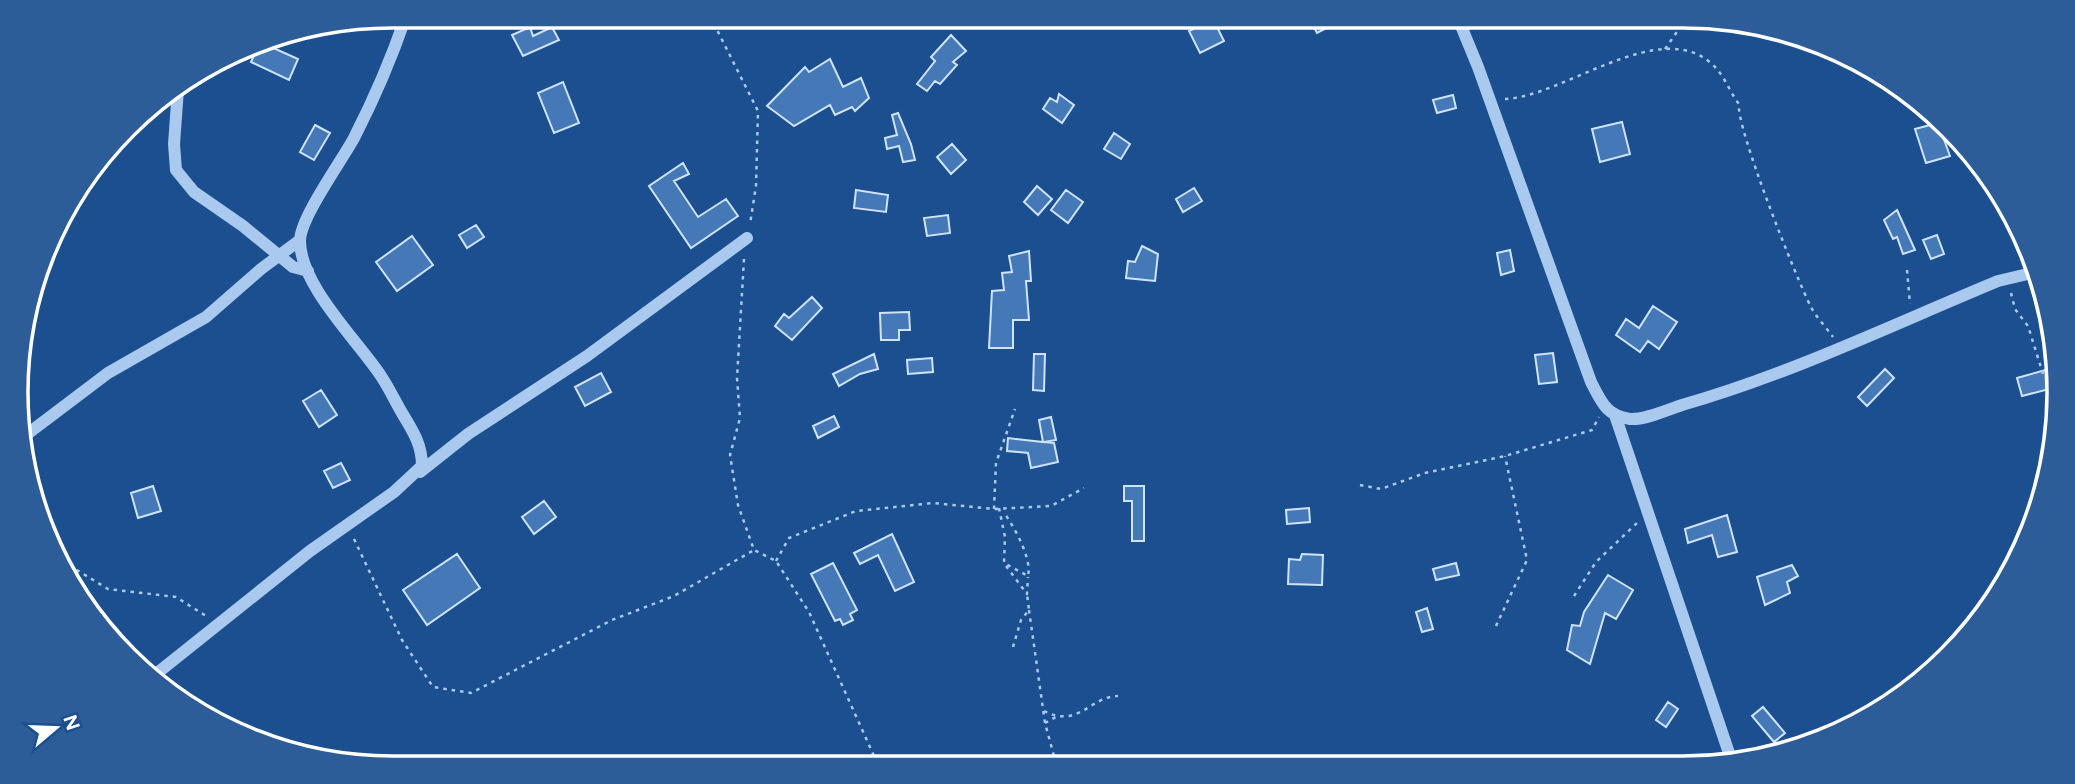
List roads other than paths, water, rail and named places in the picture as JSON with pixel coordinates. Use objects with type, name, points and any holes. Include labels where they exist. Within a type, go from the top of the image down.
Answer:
[{"type":"street","points":[[401,28],[375,95],[332,178],[304,223],[300,240],[308,271],[317,289],[382,377],[417,437],[422,452],[422,466],[401,487]]},
{"type":"street","points":[[1462,28],[1586,369],[1610,412],[1648,512],[1729,753]]},
{"type":"street","points":[[177,98],[174,144],[176,170],[194,192],[293,267],[308,271]]},
{"type":"street","points":[[159,672],[346,524],[401,487],[468,434],[587,356],[747,238]]},
{"type":"street","points":[[30,432],[108,373],[206,317],[300,240]]},
{"type":"street","points":[[1610,412],[1633,419],[1698,401],[1841,348],[2008,279],[2028,274]]}]
